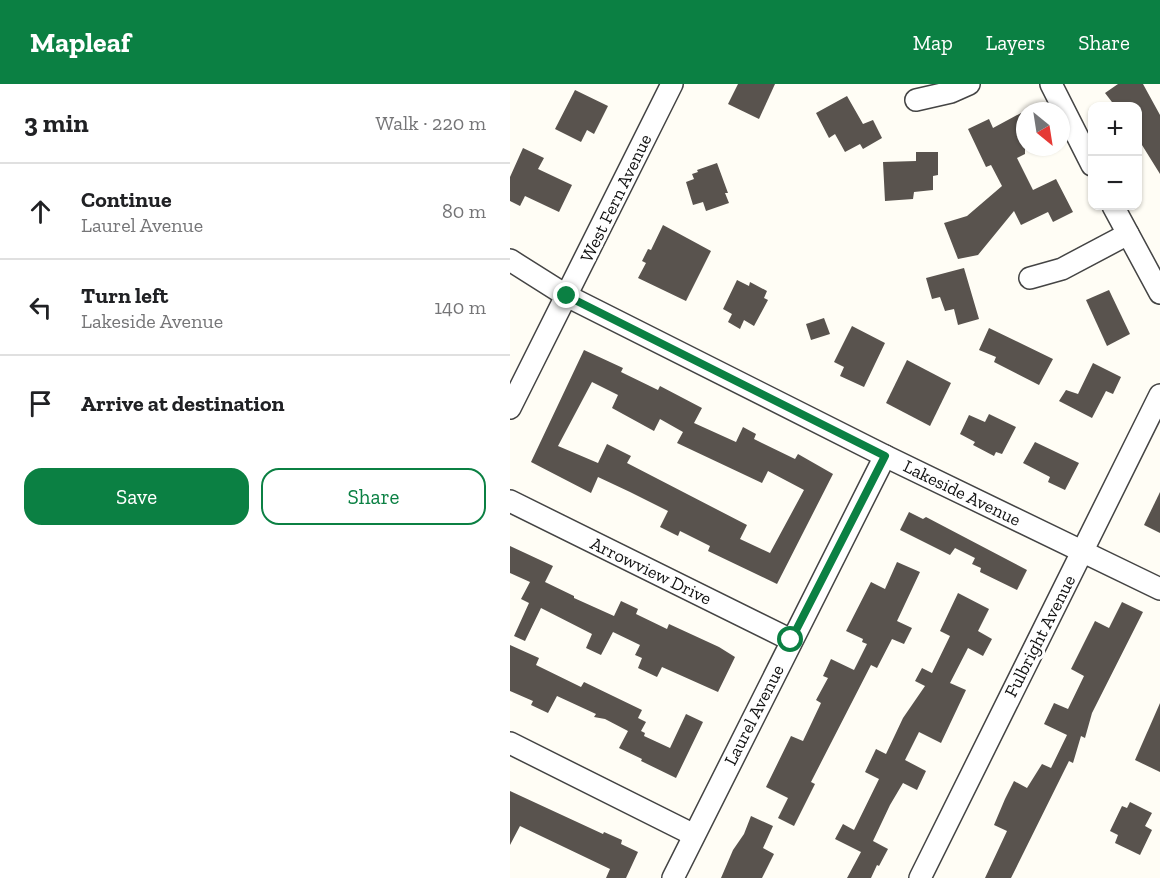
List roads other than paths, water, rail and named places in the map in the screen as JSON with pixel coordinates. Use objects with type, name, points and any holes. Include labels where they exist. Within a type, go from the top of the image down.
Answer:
[{"type":"street","name":"West Fern Avenue","points":[[510,408],[672,84]]},
{"type":"street","points":[[916,100],[951,92],[969,84]]},
{"type":"street","points":[[1052,84],[1088,157]]},
{"type":"street","points":[[1115,210],[1160,293]]},
{"type":"street","points":[[1030,278],[1062,269],[1128,234]]},
{"type":"street","name":"Lakeside Avenue","points":[[510,260],[567,296],[885,456],[1160,589]]},
{"type":"street","name":"Fulbright Avenue","points":[[920,878],[1160,394]]},
{"type":"street","name":"Laurel Avenue","points":[[673,878],[885,456]]},
{"type":"street","name":"Arrowview Drive","points":[[510,501],[791,640]]},
{"type":"street","points":[[510,743],[694,836]]}]
